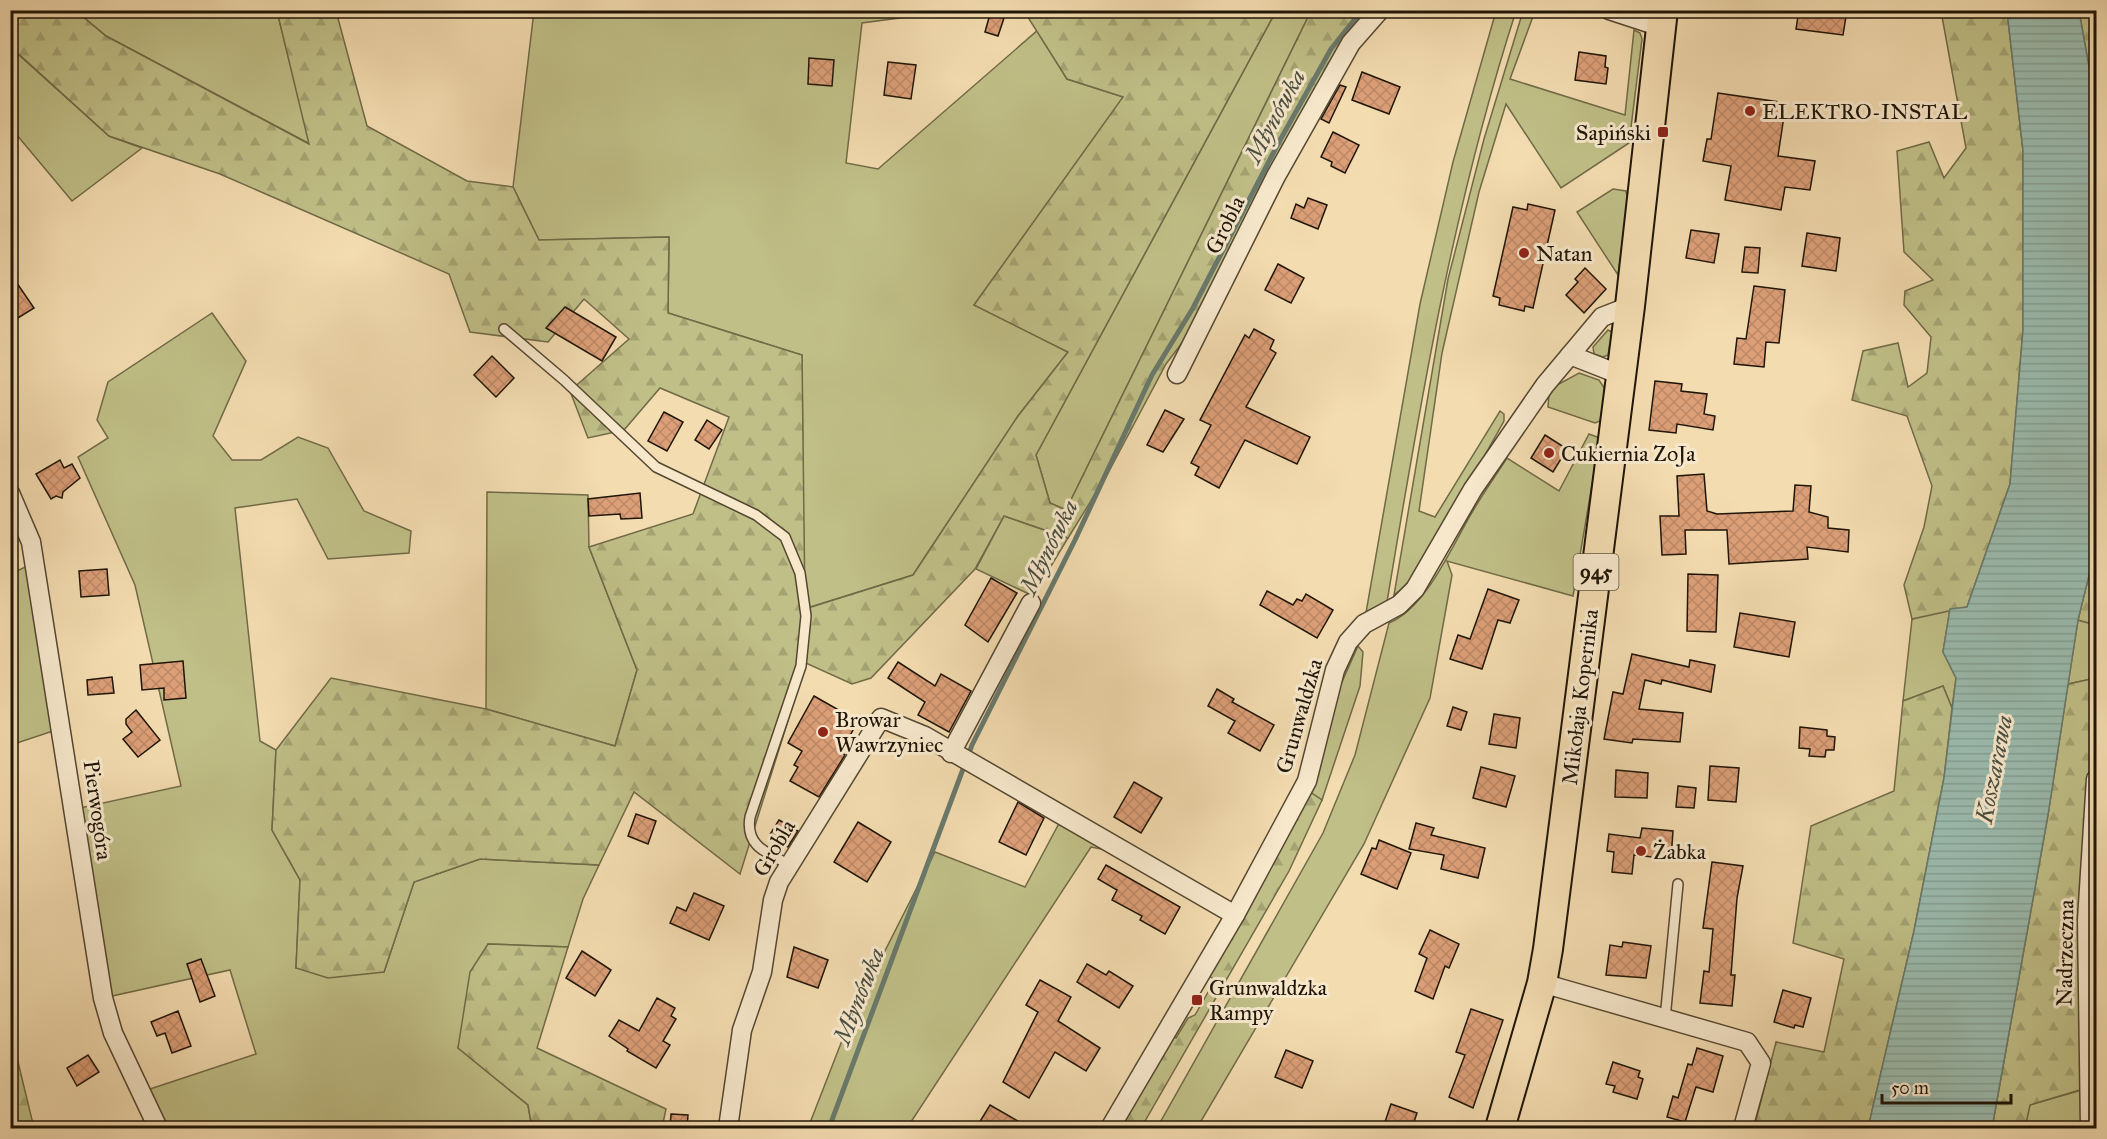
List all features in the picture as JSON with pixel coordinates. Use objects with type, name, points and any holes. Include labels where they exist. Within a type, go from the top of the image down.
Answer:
[{"type":"main road","name":"Mikołaja Kopernika","points":[[1500,1128],[1542,983],[1630,306],[1662,19]]},
{"type":"street","name":"Grobla","points":[[1178,374],[1276,176],[1351,43],[1380,10]]},
{"type":"street","points":[[1609,10],[1662,19]]},
{"type":"street","name":"Grunwaldzka","points":[[1110,1128],[1235,915],[1307,781],[1335,670],[1348,642],[1364,624],[1399,606],[1415,590],[1473,489],[1545,385],[1602,317],[1630,306]]},
{"type":"street","points":[[1570,355],[1621,375]]},
{"type":"street","name":"Pierwogóra","points":[[10,493],[31,542],[103,998],[113,1033],[158,1128]]},
{"type":"street","points":[[951,753],[1031,603]]},
{"type":"street","name":"Grobla","points":[[728,1128],[742,1030],[762,972],[773,900],[779,882],[881,718],[925,736],[1235,915]]},
{"type":"street","name":"Nadrzeczna","points":[[2090,1128],[2087,920],[2097,779]]},
{"type":"street","points":[[1542,983],[1747,1042],[1761,1063],[1743,1128]]},
{"type":"lane","points":[[504,329],[564,380],[656,467],[756,515],[779,530],[790,544],[800,573],[806,616],[804,650],[801,666],[749,825],[751,839],[764,850],[790,865]]},
{"type":"lane","points":[[1665,1019],[1678,884]]},
{"type":"green space","points":[[11,11],[76,11],[106,36],[309,144],[277,11],[336,11],[367,126],[467,181],[513,187],[539,240],[669,237],[668,313],[802,355],[805,609],[913,575],[1018,416],[1068,352],[974,305],[1123,97],[1067,79],[1024,11],[1276,11],[1036,455],[1050,503],[1066,510],[1311,11],[1375,11],[1188,335],[1166,364],[1107,475],[1068,538],[1004,516],[975,569],[871,678],[852,684],[806,663],[740,874],[634,792],[599,865],[480,859],[414,882],[384,972],[328,978],[296,968],[300,880],[272,830],[276,750],[331,678],[486,709],[615,746],[637,670],[589,547],[693,514],[729,417],[660,388],[624,430],[588,438],[570,391],[629,339],[584,299],[548,342],[470,332],[449,274],[220,174],[109,136],[11,47]]},
{"type":"green space","points":[[76,11],[277,11],[310,144],[106,36]]},
{"type":"green space","points":[[534,11],[953,11],[862,23],[846,163],[878,169],[1038,30],[1067,79],[1124,97],[974,305],[1068,352],[1018,416],[913,575],[804,609],[802,355],[668,313],[669,237],[539,240],[513,187]]},
{"type":"green space","points":[[1276,11],[1311,11],[1066,510],[1050,503],[1036,455]]},
{"type":"green space","points":[[1496,11],[1516,11],[1493,85],[1455,235],[1425,385],[1385,614],[1364,624],[1420,304],[1453,162]]},
{"type":"green space","points":[[1523,11],[1535,11],[1510,79],[1625,115],[1634,30],[1640,33],[1642,39],[1629,143],[1561,188],[1506,104],[1479,192],[1442,353],[1419,511],[1435,517],[1500,411],[1504,414],[1504,421],[1416,578],[1394,595],[1448,279],[1484,139]]},
{"type":"green space","points":[[1941,11],[2007,11],[2023,151],[2023,330],[2010,484],[1967,607],[1912,619],[1904,585],[1924,527],[1932,486],[1907,416],[1852,400],[1863,351],[1898,343],[1908,387],[1927,373],[1931,337],[1904,305],[1905,291],[1933,280],[1904,252],[1897,151],[1929,142],[1944,178],[1966,148]]},
{"type":"green space","points":[[2079,11],[2096,11],[2096,106]]},
{"type":"green space","points":[[10,47],[109,136],[142,148],[72,201],[11,128]]},
{"type":"green space","points":[[1613,189],[1626,191],[1628,201],[1618,275],[1577,212]]},
{"type":"green space","points":[[212,313],[246,361],[213,436],[232,460],[261,460],[298,437],[328,448],[364,511],[411,531],[409,553],[328,559],[297,499],[235,508],[260,741],[276,750],[272,830],[300,880],[296,968],[384,972],[414,882],[480,859],[599,865],[583,899],[568,947],[488,944],[458,1048],[528,1105],[532,1128],[158,1128],[141,1092],[256,1054],[230,970],[103,998],[80,808],[181,786],[135,585],[78,457],[108,438],[97,420],[108,382]]},
{"type":"green space","points":[[1608,330],[1612,332],[1608,355],[1603,357],[1594,354],[1593,347]]},
{"type":"green space","points":[[1579,373],[1599,380],[1605,389],[1600,421],[1595,423],[1548,407],[1549,394],[1557,385]]},
{"type":"green space","points":[[1589,434],[1600,438],[1573,596],[1447,561],[1452,575],[1430,698],[1364,844],[1197,1128],[1157,1128],[1323,833],[1355,755],[1389,623],[1403,615],[1427,589],[1507,458],[1559,491]]},
{"type":"green space","points":[[487,492],[588,495],[589,547],[637,670],[615,746],[486,709]]},
{"type":"green space","points":[[1004,516],[1068,538],[1033,596],[976,569]]},
{"type":"green space","points":[[2096,547],[2096,625],[2078,620]]},
{"type":"green space","points":[[29,565],[62,728],[11,745],[11,574]]},
{"type":"green space","points":[[1950,609],[1943,652],[1956,678],[1952,708],[1943,686],[1903,701],[1912,619]]},
{"type":"green space","points":[[2078,620],[2096,625],[2096,678],[2068,684]]},
{"type":"green space","points":[[1358,646],[1363,652],[1360,686],[1322,800],[1310,792],[1337,693]]},
{"type":"green space","points":[[2096,678],[2081,921],[2083,1089],[2030,1105],[2025,1128],[1992,1128],[2048,815],[2068,684]]},
{"type":"green space","points":[[1943,686],[1952,708],[1944,778],[1914,931],[1868,1128],[1754,1128],[1776,1042],[1824,1052],[1844,959],[1793,943],[1811,826],[1894,791],[1903,701]]},
{"type":"green space","points":[[1310,792],[1322,800],[1289,871],[1141,1128],[1117,1128],[1171,1035],[1176,1038],[1188,1018],[1195,1015],[1215,980],[1206,974],[1273,864]]},
{"type":"green space","points":[[1063,816],[1132,855],[1091,847],[907,1128],[808,1128],[850,1020],[935,852],[1025,887]]},
{"type":"green space","points":[[488,944],[568,947],[537,1048],[666,1109],[662,1128],[532,1128],[528,1105],[458,1048],[470,972]]},
{"type":"green space","points":[[11,1033],[34,1128],[11,1128]]},
{"type":"green space","points":[[2089,1088],[2092,1128],[2025,1128],[2029,1105]]},
{"type":"water","name":"Koszarawa","points":[[2007,11],[2079,11],[2096,106],[2096,547],[2078,620],[2048,815],[1992,1128],[1868,1128],[1914,931],[1944,778],[1956,678],[1943,652],[1950,609],[1967,607],[2010,484],[2023,330],[2023,151]]},
{"type":"building","points":[[1799,10],[1847,10],[1843,35],[1796,29]]},
{"type":"building","points":[[990,14],[1004,18],[998,36],[985,32]]},
{"type":"building","points":[[1579,52],[1606,56],[1605,67],[1608,68],[1606,84],[1575,80]]},
{"type":"building","points":[[809,58],[834,60],[832,86],[808,84]]},
{"type":"building","points":[[888,62],[916,65],[911,99],[884,95]]},
{"type":"building","points":[[1362,72],[1400,87],[1389,114],[1352,100]]},
{"type":"building","points":[[1340,85],[1346,87],[1329,123],[1321,119]]},
{"type":"building","points":[[1718,93],[1786,103],[1778,156],[1815,161],[1810,190],[1785,187],[1781,210],[1725,200],[1731,166],[1703,161],[1707,139],[1711,139]]},
{"type":"building","points":[[1333,132],[1359,145],[1345,173],[1331,166],[1332,162],[1321,157]]},
{"type":"building","points":[[1308,198],[1327,205],[1318,229],[1291,218],[1296,204],[1304,208]]},
{"type":"building","name":"Natan","points":[[1528,204],[1555,210],[1533,308],[1525,306],[1524,311],[1499,305],[1500,298],[1493,296],[1513,207],[1527,210]]},
{"type":"building","points":[[1691,230],[1719,234],[1714,263],[1686,258]]},
{"type":"building","points":[[1807,233],[1840,238],[1836,271],[1802,266]]},
{"type":"building","points":[[1745,247],[1760,248],[1758,273],[1742,272]]},
{"type":"building","points":[[1278,264],[1304,278],[1291,303],[1265,290]]},
{"type":"building","points":[[1585,268],[1606,289],[1584,313],[1566,295],[1578,282],[1575,279]]},
{"type":"building","points":[[10,273],[34,308],[10,323]]},
{"type":"building","points":[[1754,286],[1785,290],[1779,343],[1766,342],[1764,367],[1734,364],[1737,338],[1746,339]]},
{"type":"building","points":[[565,307],[616,337],[602,361],[546,328]]},
{"type":"building","points":[[1254,329],[1274,340],[1270,349],[1276,353],[1246,407],[1310,437],[1297,464],[1245,440],[1219,488],[1195,475],[1199,467],[1191,463],[1211,425],[1200,420],[1245,335],[1249,338]]},
{"type":"building","points":[[492,356],[514,378],[496,397],[474,375]]},
{"type":"building","points":[[1655,381],[1682,384],[1681,391],[1707,394],[1704,414],[1715,416],[1713,430],[1677,424],[1676,433],[1649,430]]},
{"type":"building","points":[[1165,410],[1184,419],[1163,452],[1147,445]]},
{"type":"building","points":[[664,412],[683,422],[667,451],[648,441]]},
{"type":"building","points":[[707,420],[722,430],[709,449],[695,440]]},
{"type":"building","name":"Cukiernia ZoJa","points":[[1545,435],[1567,449],[1553,472],[1531,458]]},
{"type":"building","points":[[60,460],[64,468],[72,464],[80,478],[63,492],[62,498],[56,496],[51,499],[36,474]]},
{"type":"building","points":[[1704,474],[1707,511],[1717,514],[1793,511],[1795,485],[1811,486],[1809,512],[1828,517],[1828,528],[1849,530],[1848,552],[1807,547],[1808,559],[1729,564],[1727,530],[1685,530],[1686,554],[1662,555],[1660,516],[1679,516],[1677,476]]},
{"type":"building","points":[[640,493],[642,518],[621,519],[620,514],[589,516],[588,499]]},
{"type":"building","points":[[107,569],[109,595],[81,597],[79,571]]},
{"type":"building","points":[[1688,574],[1718,575],[1716,632],[1687,631]]},
{"type":"building","points":[[991,578],[1017,593],[988,642],[965,625]]},
{"type":"building","points":[[1488,589],[1519,600],[1510,623],[1498,620],[1482,669],[1450,659],[1458,635],[1470,639]]},
{"type":"building","points":[[1267,591],[1293,605],[1297,599],[1302,601],[1306,594],[1333,610],[1317,638],[1260,605]]},
{"type":"building","points":[[1740,613],[1795,622],[1789,657],[1734,647]]},
{"type":"building","points":[[1632,654],[1689,667],[1690,660],[1715,665],[1711,692],[1662,680],[1661,684],[1645,680],[1639,709],[1683,713],[1680,742],[1633,739],[1632,743],[1604,739],[1613,692],[1623,694]]},
{"type":"building","points":[[183,661],[186,698],[164,700],[164,688],[142,690],[140,665]]},
{"type":"building","points":[[898,662],[935,686],[941,674],[971,691],[949,732],[918,715],[925,702],[888,678]]},
{"type":"building","points":[[112,677],[114,693],[88,695],[87,680]]},
{"type":"building","points":[[1217,689],[1234,699],[1232,702],[1274,725],[1260,751],[1228,733],[1235,721],[1208,706]]},
{"type":"building","name":"Browar Wawrzyniec","points":[[814,696],[858,721],[841,752],[845,755],[819,797],[790,781],[798,767],[794,765],[802,751],[788,743]]},
{"type":"building","points":[[1453,707],[1467,712],[1461,730],[1447,726]]},
{"type":"building","points":[[136,710],[160,740],[138,757],[123,739],[132,732],[126,724],[126,719]]},
{"type":"building","points":[[1494,714],[1520,718],[1516,748],[1489,744]]},
{"type":"building","points":[[1800,727],[1827,730],[1827,736],[1835,737],[1834,750],[1826,750],[1825,757],[1809,756],[1810,749],[1799,748]]},
{"type":"building","points":[[1710,766],[1739,768],[1736,802],[1708,800]]},
{"type":"building","points":[[1481,767],[1515,776],[1506,807],[1473,798]]},
{"type":"building","points":[[1616,770],[1648,773],[1647,798],[1615,797]]},
{"type":"building","points":[[1134,782],[1162,798],[1141,833],[1114,817]]},
{"type":"building","points":[[1678,786],[1696,788],[1694,808],[1676,807]]},
{"type":"building","points":[[1018,802],[1044,818],[1026,855],[999,842]]},
{"type":"building","points":[[636,814],[656,821],[648,844],[628,836]]},
{"type":"building","points":[[779,820],[798,831],[788,847],[769,836]]},
{"type":"building","points":[[858,822],[891,842],[867,882],[834,862]]},
{"type":"building","points":[[1416,823],[1434,828],[1431,835],[1485,848],[1478,878],[1441,869],[1444,855],[1409,849]]},
{"type":"building","name":"Żabka","points":[[1642,828],[1673,831],[1671,859],[1634,855],[1632,874],[1612,872],[1614,852],[1607,851],[1609,834],[1640,838]]},
{"type":"building","points":[[1379,840],[1411,853],[1397,889],[1361,874],[1372,848],[1376,849]]},
{"type":"building","points":[[1712,862],[1743,866],[1737,898],[1731,975],[1735,975],[1732,1006],[1700,1003],[1704,971],[1709,972],[1713,929],[1703,928]]},
{"type":"building","points":[[1106,865],[1180,907],[1165,934],[1140,920],[1142,916],[1112,900],[1117,890],[1098,879]]},
{"type":"building","points":[[694,893],[724,906],[709,940],[670,923],[677,907],[686,911]]},
{"type":"building","points":[[1430,930],[1459,944],[1449,968],[1445,966],[1433,999],[1415,991],[1427,958],[1419,954]]},
{"type":"building","points":[[1623,942],[1651,946],[1646,978],[1606,975],[1610,945],[1622,947]]},
{"type":"building","points":[[794,947],[828,960],[818,988],[787,977]]},
{"type":"building","points":[[582,951],[611,970],[595,996],[566,978]]},
{"type":"building","points":[[201,959],[215,996],[200,1002],[187,964]]},
{"type":"building","points":[[1087,964],[1106,975],[1109,971],[1133,986],[1119,1008],[1077,982]]},
{"type":"building","points":[[1040,980],[1071,997],[1058,1021],[1100,1048],[1086,1071],[1055,1052],[1029,1098],[1003,1082],[1038,1012],[1026,1005]]},
{"type":"building","points":[[1783,990],[1811,998],[1803,1027],[1795,1025],[1794,1028],[1774,1022]]},
{"type":"building","points":[[657,998],[675,1008],[671,1016],[676,1019],[663,1041],[670,1045],[656,1068],[627,1051],[628,1049],[609,1036],[619,1020],[639,1031]]},
{"type":"building","points":[[1471,1009],[1503,1020],[1473,1108],[1449,1097],[1465,1055],[1456,1052]]},
{"type":"building","points":[[178,1011],[191,1046],[172,1053],[165,1033],[157,1036],[151,1022]]},
{"type":"building","points":[[1697,1048],[1723,1056],[1713,1092],[1696,1087],[1685,1122],[1667,1117],[1673,1096],[1678,1098],[1688,1064],[1692,1065]]},
{"type":"building","points":[[1286,1050],[1313,1061],[1302,1088],[1275,1077]]},
{"type":"building","points":[[88,1055],[99,1072],[77,1086],[67,1068]]},
{"type":"building","points":[[1613,1062],[1640,1071],[1638,1077],[1643,1079],[1637,1099],[1613,1092],[1615,1086],[1606,1084]]},
{"type":"building","points":[[1391,1104],[1417,1113],[1412,1128],[1383,1128]]},
{"type":"building","points":[[990,1105],[1030,1128],[976,1128]]},
{"type":"building","points":[[671,1114],[688,1115],[687,1128],[670,1128]]},
{"type":"waterway","name":"Młynówka","points":[[829,1128],[972,745],[1075,540],[1152,375],[1193,308],[1279,142],[1331,49],[1362,10]]},
{"type":"place","name":"ELEKTRO-INSTAL","points":[[1750,111]]},
{"type":"place","name":"Sapiński","points":[[1663,132]]},
{"type":"place","name":"Natan","points":[[1524,253]]},
{"type":"place","name":"Cukiernia ZoJa","points":[[1549,453]]},
{"type":"place","name":"Browar Wawrzyniec","points":[[823,732]]},
{"type":"place","name":"Żabka","points":[[1641,851]]},
{"type":"place","name":"Grunwaldzka Rampy","points":[[1197,1000]]}]
